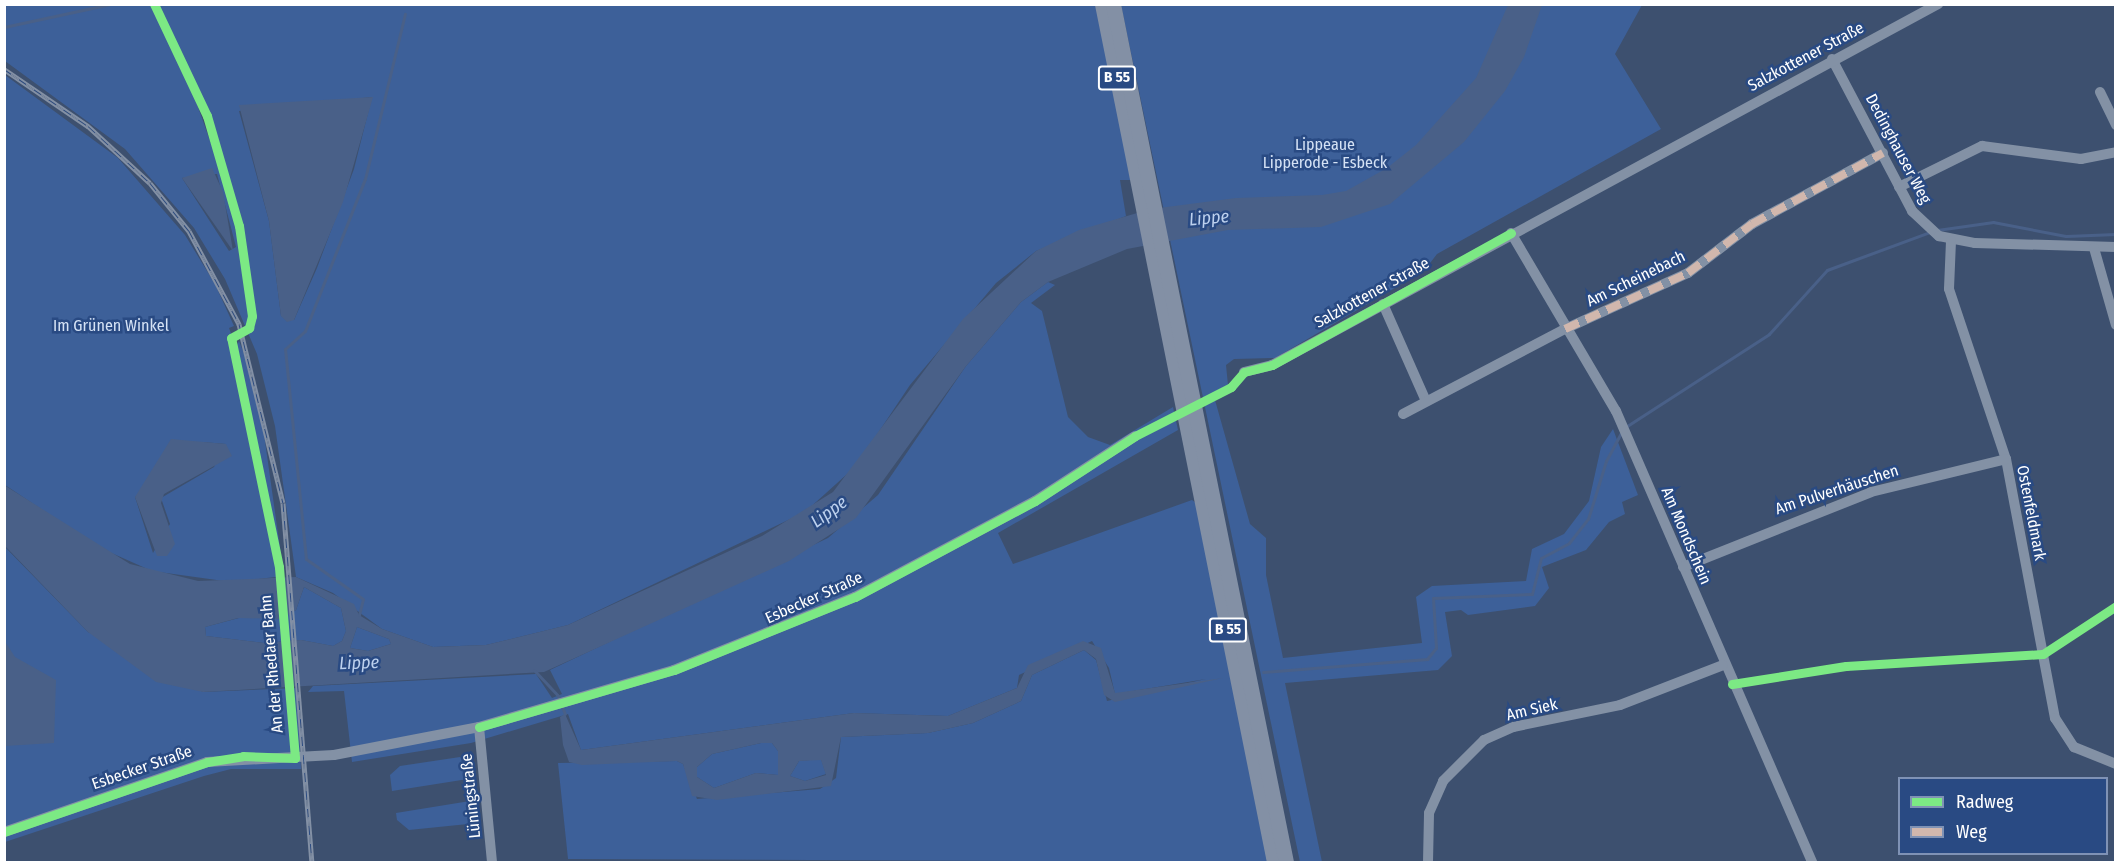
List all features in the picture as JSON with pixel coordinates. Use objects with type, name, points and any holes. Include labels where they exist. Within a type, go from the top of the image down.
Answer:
[{"type":"highway","name":"B 55","points":[[1102,4],[1137,150],[1286,862]]},
{"type":"highway","name":"B 55","points":[[1113,4],[1137,150]]},
{"type":"highway","name":"B 55","points":[[1168,302],[1274,862]]},
{"type":"street","name":"Salzkottener Straße","points":[[1244,372],[1272,365],[1832,59],[1938,4]]},
{"type":"street","name":"Dedinghauser Weg","points":[[1832,59],[1899,187],[1925,226],[1951,241],[2038,241],[2094,248],[2115,247]]},
{"type":"street","points":[[2100,92],[2115,125]]},
{"type":"street","points":[[1899,187],[1983,146],[2081,159],[2115,152]]},
{"type":"street","name":"Am Scheinebach","points":[[1403,414],[1565,328],[1688,273],[1752,224],[1883,153]]},
{"type":"street","name":"Am Mondschein","points":[[1511,233],[1622,424],[1723,664],[1812,862]]},
{"type":"street","name":"Ostenfeldmark","points":[[1951,241],[1949,289],[2006,459],[2055,718],[2074,747],[2115,764]]},
{"type":"street","points":[[2094,248],[2115,325]]},
{"type":"street","points":[[1383,304],[1426,401]]},
{"type":"street","name":"Esbecker Straße","points":[[4,832],[207,762],[334,755],[479,727],[562,705],[779,632],[855,597],[1027,506],[1135,436]]},
{"type":"street","name":"Am Pulverhäuschen","points":[[1683,567],[1776,525],[1871,492],[2006,459]]},
{"type":"street","name":"Am Siek","points":[[1428,862],[1429,813],[1443,781],[1484,740],[1513,727],[1620,705],[1723,664]]},
{"type":"street","name":"Lüningstraße","points":[[479,727],[492,862]]},
{"type":"green space","points":[[4,5],[151,5],[183,65],[218,163],[224,162],[208,113],[156,5],[1096,5],[1132,180],[1120,180],[1126,216],[1036,251],[996,283],[910,385],[856,466],[805,512],[568,625],[486,645],[433,647],[382,629],[333,593],[296,577],[275,426],[257,354],[225,279],[194,228],[125,149],[5,61]],"holes":[[[372,97],[354,169],[317,268],[294,320],[281,316],[269,221],[239,111]],[[217,174],[236,247],[229,251],[182,178]]]},
{"type":"green space","name":"Lippeaue Lipperode - Esbeck","points":[[1121,5],[1642,5],[1615,54],[1661,129],[1437,254],[1424,271],[1275,358],[1234,359],[1226,365],[1228,385],[1213,393],[1250,524],[1266,538],[1266,575],[1283,658],[1422,643],[1416,597],[1432,586],[1526,581],[1532,549],[1564,534],[1589,501],[1601,447],[1613,429],[1638,495],[1622,502],[1625,514],[1609,522],[1586,550],[1542,567],[1549,588],[1535,606],[1468,615],[1461,610],[1445,612],[1452,656],[1438,670],[1285,683],[1322,862],[1300,862]]},
{"type":"green space","name":"Im Grünen Winkel","points":[[5,75],[118,158],[185,235],[215,284],[234,326],[229,328],[236,347],[239,341],[245,356],[263,427],[284,576],[231,582],[152,571],[98,547],[5,485]],"holes":[[[202,442],[226,444],[214,467],[161,498],[170,524],[153,553],[135,497]]]},
{"type":"green space","points":[[1048,282],[1055,285],[1031,303],[1042,311],[1068,417],[1088,437],[1110,445],[1173,407],[1178,430],[998,533],[1013,564],[1192,500],[1196,503],[1268,862],[568,859],[558,763],[677,761],[683,764],[697,799],[820,789],[836,778],[841,737],[928,733],[973,723],[1021,701],[1032,675],[1084,650],[1096,660],[1107,701],[1206,679],[1115,694],[1109,668],[1092,641],[1019,675],[1017,688],[948,716],[854,713],[581,750],[568,714],[471,743],[352,762],[344,691],[308,692],[313,686],[536,674],[552,698],[562,694],[550,670],[828,538],[878,495],[966,366],[1021,302]]},
{"type":"green space","points":[[4,546],[88,632],[203,692],[297,688],[301,769],[231,769],[5,842]]},
{"type":"green space","points":[[304,587],[341,608],[346,631],[342,641],[333,646],[301,640],[264,643],[206,636],[205,627],[239,618],[281,618],[296,610]]},
{"type":"green space","points":[[357,627],[389,639],[391,644],[368,651],[350,648]]},
{"type":"green space","points":[[761,743],[772,743],[778,751],[778,775],[756,773],[714,788],[697,777],[697,767],[712,754]]},
{"type":"green space","points":[[460,757],[466,761],[468,779],[392,791],[390,775],[400,766]]},
{"type":"green space","points":[[821,759],[826,774],[805,781],[790,776],[799,761]]},
{"type":"green space","points":[[470,801],[468,824],[409,830],[397,820],[396,813]]},
{"type":"water","name":"Lippe","points":[[1508,5],[1542,5],[1524,57],[1505,91],[1464,142],[1390,204],[1321,227],[1228,230],[1127,249],[1048,282],[1021,302],[966,366],[856,518],[789,561],[544,672],[203,692],[156,682],[88,632],[5,546],[4,485],[130,564],[198,581],[296,577],[354,604],[359,615],[382,629],[433,647],[486,645],[568,625],[762,536],[833,492],[963,319],[1036,251],[1079,230],[1151,209],[1236,198],[1322,195],[1346,191],[1387,168],[1416,145],[1476,78]],"holes":[[[304,587],[341,608],[346,631],[342,641],[333,646],[301,640],[264,643],[206,636],[205,627],[238,618],[281,619],[296,610]],[[357,627],[389,639],[391,644],[368,651],[350,648]]]},
{"type":"water","points":[[373,97],[343,202],[294,320],[287,322],[281,316],[269,221],[239,105]]},
{"type":"water","points":[[212,168],[223,192],[233,251],[182,178]]},
{"type":"water","points":[[171,439],[226,444],[232,456],[164,494],[161,503],[175,544],[167,556],[157,556],[135,497]]},
{"type":"water","points":[[4,640],[15,657],[56,680],[54,743],[5,746]]},
{"type":"water","points":[[1083,641],[1101,648],[1115,693],[1223,678],[1115,702],[1104,695],[1096,659],[1084,650],[1032,675],[1021,701],[973,723],[928,733],[841,737],[831,786],[717,800],[692,796],[683,764],[677,761],[582,765],[569,762],[563,745],[560,717],[565,714],[581,750],[854,713],[948,716],[1017,688],[1028,665]],"holes":[[[761,743],[772,743],[778,751],[778,775],[756,773],[714,788],[697,777],[697,767],[712,754]],[[821,760],[826,775],[805,781],[790,776],[799,761]]]},
{"type":"waterway","points":[[4,27],[110,4]]},
{"type":"waterway","points":[[359,615],[363,599],[306,559],[285,349],[305,331],[365,179],[405,14]]},
{"type":"waterway","points":[[1937,230],[1993,222],[2066,236],[2116,234]]},
{"type":"waterway","points":[[1627,426],[1769,334],[1827,270],[1930,232]]},
{"type":"waterway","points":[[1263,672],[1427,659],[1436,648],[1433,598],[1532,594],[1541,558],[1569,543],[1588,519],[1606,461],[1622,431]]},
{"type":"waterway","points":[[534,670],[558,696],[565,714]]},
{"type":"railway","points":[[4,69],[88,126],[150,183],[189,231],[239,324],[283,503],[312,862]]},
{"type":"marked path","points":[[1565,329],[1688,273],[1752,224],[1883,153]]},
{"type":"cycle path","name":"An der Rhedaer Bahn","points":[[4,832],[207,762],[243,756],[295,758],[279,567],[231,338],[249,328],[252,316],[239,226],[207,116],[154,4]]},
{"type":"cycle path","points":[[479,727],[674,670],[855,597],[1035,501],[1135,436],[1231,387],[1244,372],[1272,365],[1511,233]]},
{"type":"cycle path","points":[[1732,684],[1846,666],[2043,654],[2116,606]]}]
